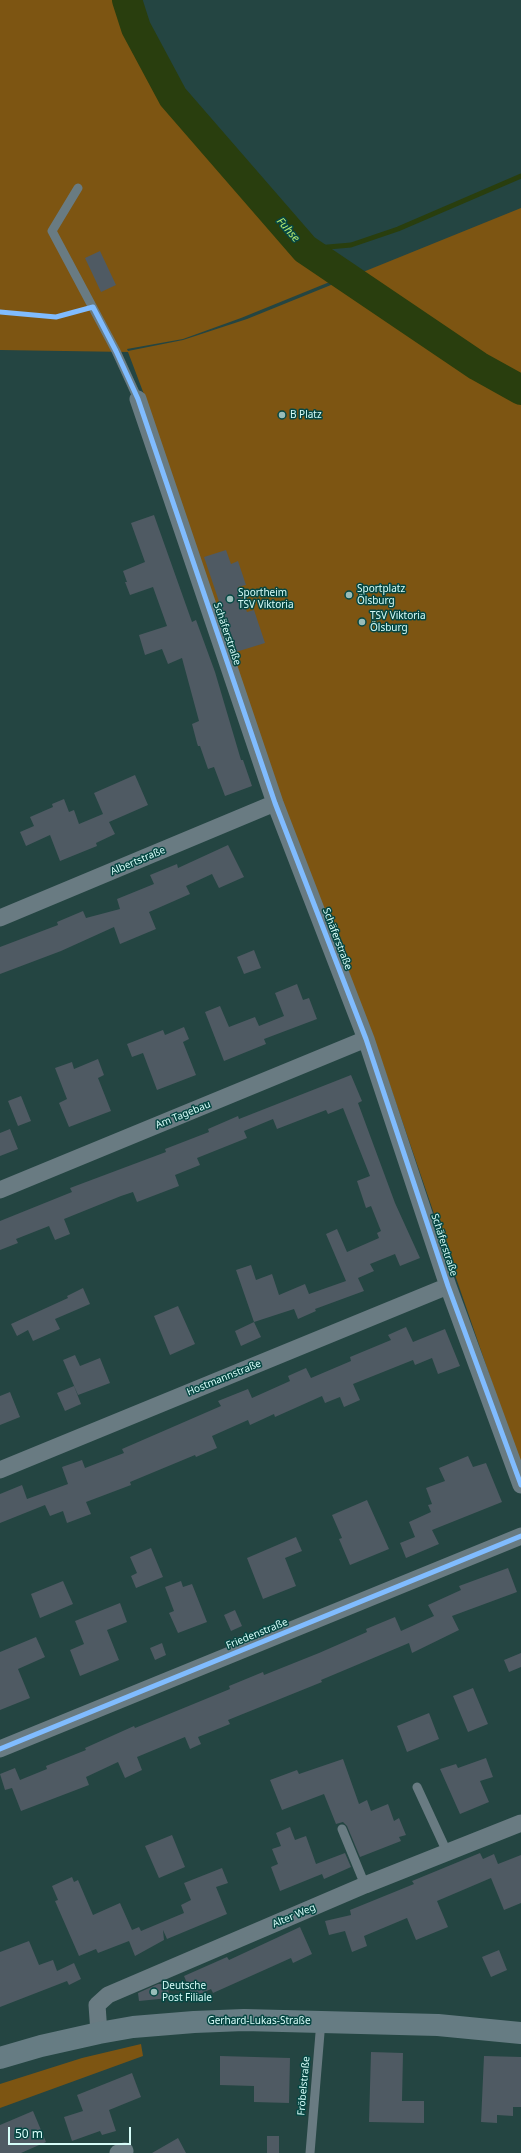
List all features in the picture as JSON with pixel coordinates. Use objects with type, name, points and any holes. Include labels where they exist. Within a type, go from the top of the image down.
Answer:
[{"type":"street","name":"Schäferstraße","points":[[138,399],[275,803],[366,1039],[448,1286],[521,1485]]},
{"type":"street","name":"Albertstraße","points":[[0,918],[275,803]]},
{"type":"street","name":"Am Tagebau","points":[[0,1190],[366,1039]]},
{"type":"street","name":"Hostmannstraße","points":[[0,1470],[448,1286]]},
{"type":"street","name":"Friedenstraße","points":[[0,1749],[521,1536]]},
{"type":"street","name":"Alter Weg","points":[[99,2033],[97,2005],[108,1995],[365,1885],[521,1823]]},
{"type":"street","name":"Gerhard-Lukas-Straße","points":[[0,2058],[41,2046],[99,2033],[133,2027],[194,2022],[244,2020],[321,2021],[438,2025],[521,2033]]},
{"type":"lane","points":[[78,188],[52,231],[116,351],[138,399]]},
{"type":"lane","points":[[418,1787],[447,1852]]},
{"type":"lane","points":[[342,1828],[365,1885]]},
{"type":"lane","name":"Fröbelstraße","points":[[310,2153],[321,2021]]},
{"type":"shaded area","points":[[0,0],[117,0],[128,33],[165,101],[226,177],[297,254],[332,281],[241,318],[183,339],[127,349],[128,351],[183,340],[247,319],[521,208],[521,1467],[373,1036],[280,802],[145,397],[128,352],[0,350]]},
{"type":"shaded area","points":[[141,2044],[143,2056],[0,2108],[0,2084],[82,2058]]},
{"type":"building","points":[[100,251],[116,285],[101,292],[85,258]]},
{"type":"building","points":[[154,515],[192,622],[196,620],[215,672],[241,760],[243,760],[252,786],[225,796],[214,767],[208,769],[200,746],[198,746],[197,743],[192,724],[199,721],[182,658],[168,664],[162,649],[145,655],[139,635],[167,626],[153,587],[130,595],[125,582],[127,582],[123,571],[145,562],[131,523]]},
{"type":"building","name":"Sportheim TSV Viktoria","points":[[226,550],[231,564],[238,561],[246,585],[238,587],[247,612],[254,610],[265,643],[236,652],[204,557]]},
{"type":"building","points":[[135,775],[148,805],[109,822],[115,834],[96,843],[97,846],[60,861],[50,835],[26,846],[20,832],[34,826],[30,817],[53,807],[52,804],[64,799],[69,812],[74,810],[79,824],[103,814],[94,793]]},
{"type":"building","points":[[228,845],[244,877],[219,888],[212,874],[186,886],[190,894],[149,912],[156,929],[120,944],[114,927],[61,951],[0,974],[0,947],[58,925],[57,922],[83,911],[86,918],[120,909],[117,899],[154,884],[150,875],[177,864],[178,868]]},
{"type":"building","points":[[254,950],[261,968],[244,974],[237,957]]},
{"type":"building","points":[[297,984],[303,1000],[309,998],[317,1019],[264,1039],[266,1044],[224,1061],[205,1012],[220,1006],[229,1027],[255,1017],[259,1026],[284,1016],[275,993]]},
{"type":"building","points":[[184,1027],[189,1039],[183,1042],[196,1075],[157,1090],[143,1053],[132,1057],[127,1044],[163,1030],[165,1035]]},
{"type":"building","points":[[98,1059],[104,1075],[98,1078],[111,1111],[69,1127],[59,1103],[67,1099],[55,1068],[72,1062],[74,1069]]},
{"type":"building","points":[[351,1075],[362,1101],[358,1103],[395,1203],[420,1258],[400,1266],[395,1254],[370,1264],[374,1271],[358,1278],[364,1291],[315,1309],[316,1311],[298,1319],[294,1309],[254,1322],[236,1270],[251,1265],[256,1280],[272,1274],[279,1295],[305,1284],[309,1294],[346,1281],[326,1234],[337,1229],[347,1252],[379,1238],[377,1233],[381,1231],[371,1206],[366,1208],[357,1181],[370,1176],[343,1108],[328,1114],[326,1110],[277,1129],[273,1119],[244,1131],[247,1138],[197,1158],[200,1165],[175,1175],[179,1186],[137,1202],[133,1192],[121,1196],[64,1219],[70,1234],[55,1240],[49,1226],[16,1239],[18,1243],[0,1250],[0,1221],[72,1192],[70,1188],[166,1152],[165,1149],[209,1132],[208,1129],[238,1116],[239,1119]]},
{"type":"building","points":[[21,1096],[31,1121],[18,1126],[8,1101]]},
{"type":"building","points":[[10,1129],[18,1149],[0,1156],[0,1133]]},
{"type":"building","points":[[83,1288],[90,1304],[55,1319],[60,1329],[33,1341],[28,1330],[17,1336],[11,1324],[68,1298],[67,1296]]},
{"type":"building","points":[[178,1306],[195,1344],[170,1355],[154,1316]]},
{"type":"building","points":[[254,1322],[261,1337],[241,1346],[235,1331]]},
{"type":"building","points":[[406,1327],[413,1342],[445,1329],[460,1366],[438,1374],[432,1358],[415,1365],[413,1360],[353,1384],[360,1400],[344,1407],[340,1397],[325,1403],[322,1396],[275,1417],[274,1414],[250,1425],[248,1420],[212,1436],[217,1448],[196,1457],[195,1455],[130,1482],[131,1485],[86,1502],[91,1514],[67,1523],[63,1511],[50,1516],[45,1505],[0,1523],[0,1494],[22,1485],[27,1499],[68,1484],[62,1467],[82,1460],[85,1468],[124,1453],[122,1449],[221,1406],[218,1401],[248,1389],[252,1398],[290,1381],[288,1376],[306,1368],[311,1378],[351,1361],[350,1357],[391,1340],[388,1335]]},
{"type":"building","points":[[75,1355],[80,1366],[100,1358],[110,1383],[78,1395],[63,1360]]},
{"type":"building","points":[[74,1386],[81,1404],[65,1411],[57,1393]]},
{"type":"building","points":[[10,1392],[20,1417],[0,1425],[0,1396]]},
{"type":"building","points":[[468,1456],[473,1467],[486,1463],[502,1502],[432,1530],[439,1544],[406,1558],[400,1543],[415,1537],[409,1522],[431,1512],[428,1505],[432,1504],[426,1488],[445,1481],[439,1468]]},
{"type":"building","points":[[367,1500],[389,1549],[350,1565],[339,1539],[342,1538],[332,1515]]},
{"type":"building","points":[[296,1537],[302,1551],[285,1558],[296,1586],[263,1599],[247,1558]]},
{"type":"building","points":[[151,1548],[163,1577],[136,1588],[131,1576],[137,1573],[130,1557]]},
{"type":"building","points":[[508,1568],[517,1592],[452,1616],[459,1630],[412,1653],[409,1643],[321,1680],[322,1682],[228,1720],[230,1724],[198,1737],[201,1744],[190,1749],[185,1737],[137,1757],[142,1770],[125,1778],[118,1762],[86,1777],[89,1785],[21,1811],[12,1788],[5,1790],[0,1774],[15,1768],[20,1780],[47,1769],[46,1766],[86,1750],[85,1748],[134,1726],[135,1728],[230,1689],[229,1686],[263,1672],[264,1675],[319,1653],[367,1632],[366,1629],[395,1617],[401,1631],[434,1616],[428,1605],[461,1590],[459,1586]]},
{"type":"building","points":[[63,1581],[73,1604],[40,1618],[31,1594]]},
{"type":"building","points":[[181,1581],[183,1587],[192,1584],[207,1622],[178,1633],[169,1613],[174,1611],[165,1587]]},
{"type":"building","points":[[120,1603],[127,1622],[107,1630],[119,1660],[80,1676],[70,1650],[84,1644],[75,1621]]},
{"type":"building","points":[[235,1610],[242,1626],[231,1631],[224,1615]]},
{"type":"building","points":[[36,1637],[45,1657],[18,1669],[30,1698],[0,1710],[0,1652]]},
{"type":"building","points":[[162,1643],[166,1655],[155,1660],[150,1648]]},
{"type":"building","points":[[521,1653],[521,1667],[509,1672],[504,1660]]},
{"type":"building","points":[[473,1688],[488,1724],[468,1732],[453,1696]]},
{"type":"building","points":[[429,1713],[439,1739],[407,1752],[397,1726]]},
{"type":"building","points":[[486,1758],[493,1777],[480,1781],[489,1802],[460,1814],[440,1769],[456,1764],[458,1768]]},
{"type":"building","points":[[343,1759],[359,1804],[367,1800],[371,1811],[388,1804],[394,1821],[399,1818],[406,1835],[399,1837],[401,1841],[360,1857],[347,1826],[343,1822],[336,1824],[324,1794],[282,1810],[270,1780],[297,1770],[299,1774]]},
{"type":"building","points":[[290,1827],[295,1840],[306,1836],[316,1864],[345,1853],[351,1867],[324,1879],[322,1874],[280,1891],[271,1867],[278,1864],[272,1849],[281,1846],[276,1833]]},
{"type":"building","points":[[172,1835],[185,1867],[159,1878],[145,1846]]},
{"type":"building","points":[[480,1853],[483,1859],[494,1854],[498,1864],[521,1855],[521,1903],[504,1910],[491,1878],[437,1901],[448,1927],[416,1940],[407,1918],[364,1936],[367,1946],[352,1952],[345,1931],[329,1935],[325,1921],[351,1915],[350,1910],[414,1884],[412,1881]]},
{"type":"building","points":[[222,1868],[228,1883],[216,1887],[227,1914],[167,1939],[163,1930],[164,1940],[135,1956],[129,1941],[98,1953],[96,1949],[79,1956],[55,1901],[58,1900],[52,1886],[72,1877],[74,1882],[78,1880],[93,1915],[120,1903],[132,1930],[139,1927],[141,1931],[184,1913],[181,1905],[191,1900],[184,1883]]},
{"type":"building","points":[[300,1927],[312,1954],[293,1963],[291,1958],[213,1993],[211,1989],[193,1997],[184,1976],[227,1957],[229,1960]]},
{"type":"building","points":[[29,1941],[39,1965],[53,1960],[57,1971],[74,1963],[81,1979],[69,1985],[67,1981],[0,2007],[0,1952]]},
{"type":"building","points":[[499,1950],[507,1970],[491,1977],[482,1957]]},
{"type":"building","points":[[158,1984],[168,1984],[169,1998],[139,2001],[138,1993]]},
{"type":"building","points":[[371,2052],[403,2053],[402,2101],[424,2101],[424,2123],[369,2122]]},
{"type":"building","points":[[220,2056],[290,2058],[289,2103],[254,2102],[254,2086],[220,2085]]},
{"type":"building","points":[[484,2056],[521,2057],[521,2107],[513,2107],[513,2116],[497,2115],[497,2123],[481,2122]]},
{"type":"building","points":[[132,2073],[141,2097],[109,2110],[116,2131],[102,2135],[100,2131],[72,2141],[64,2117],[83,2111],[77,2095]]},
{"type":"building","points":[[33,2111],[46,2142],[21,2153],[0,2153],[0,2125]]},
{"type":"building","points":[[267,2136],[279,2136],[279,2153],[267,2153]]},
{"type":"building","points":[[178,2138],[186,2153],[152,2153]]},
{"type":"waterway","name":"Fuhse","points":[[127,0],[136,28],[173,97],[305,249],[478,366],[521,390]]},
{"type":"waterway","points":[[305,249],[351,245],[398,229],[521,176]]},
{"type":"cycle path","points":[[0,312],[56,317],[93,307],[116,351],[138,399],[275,803],[366,1039],[448,1286],[521,1485]]},
{"type":"cycle path","points":[[0,1749],[521,1536]]},
{"type":"place","name":"B Platz","points":[[282,415]]},
{"type":"place","name":"Sportplatz Ölsburg","points":[[349,595]]},
{"type":"place","name":"Sportheim TSV Viktoria","points":[[230,599]]},
{"type":"place","name":"TSV Viktoria Ölsburg","points":[[362,622]]},
{"type":"place","name":"Deutsche Post Filiale","points":[[154,1992]]}]
